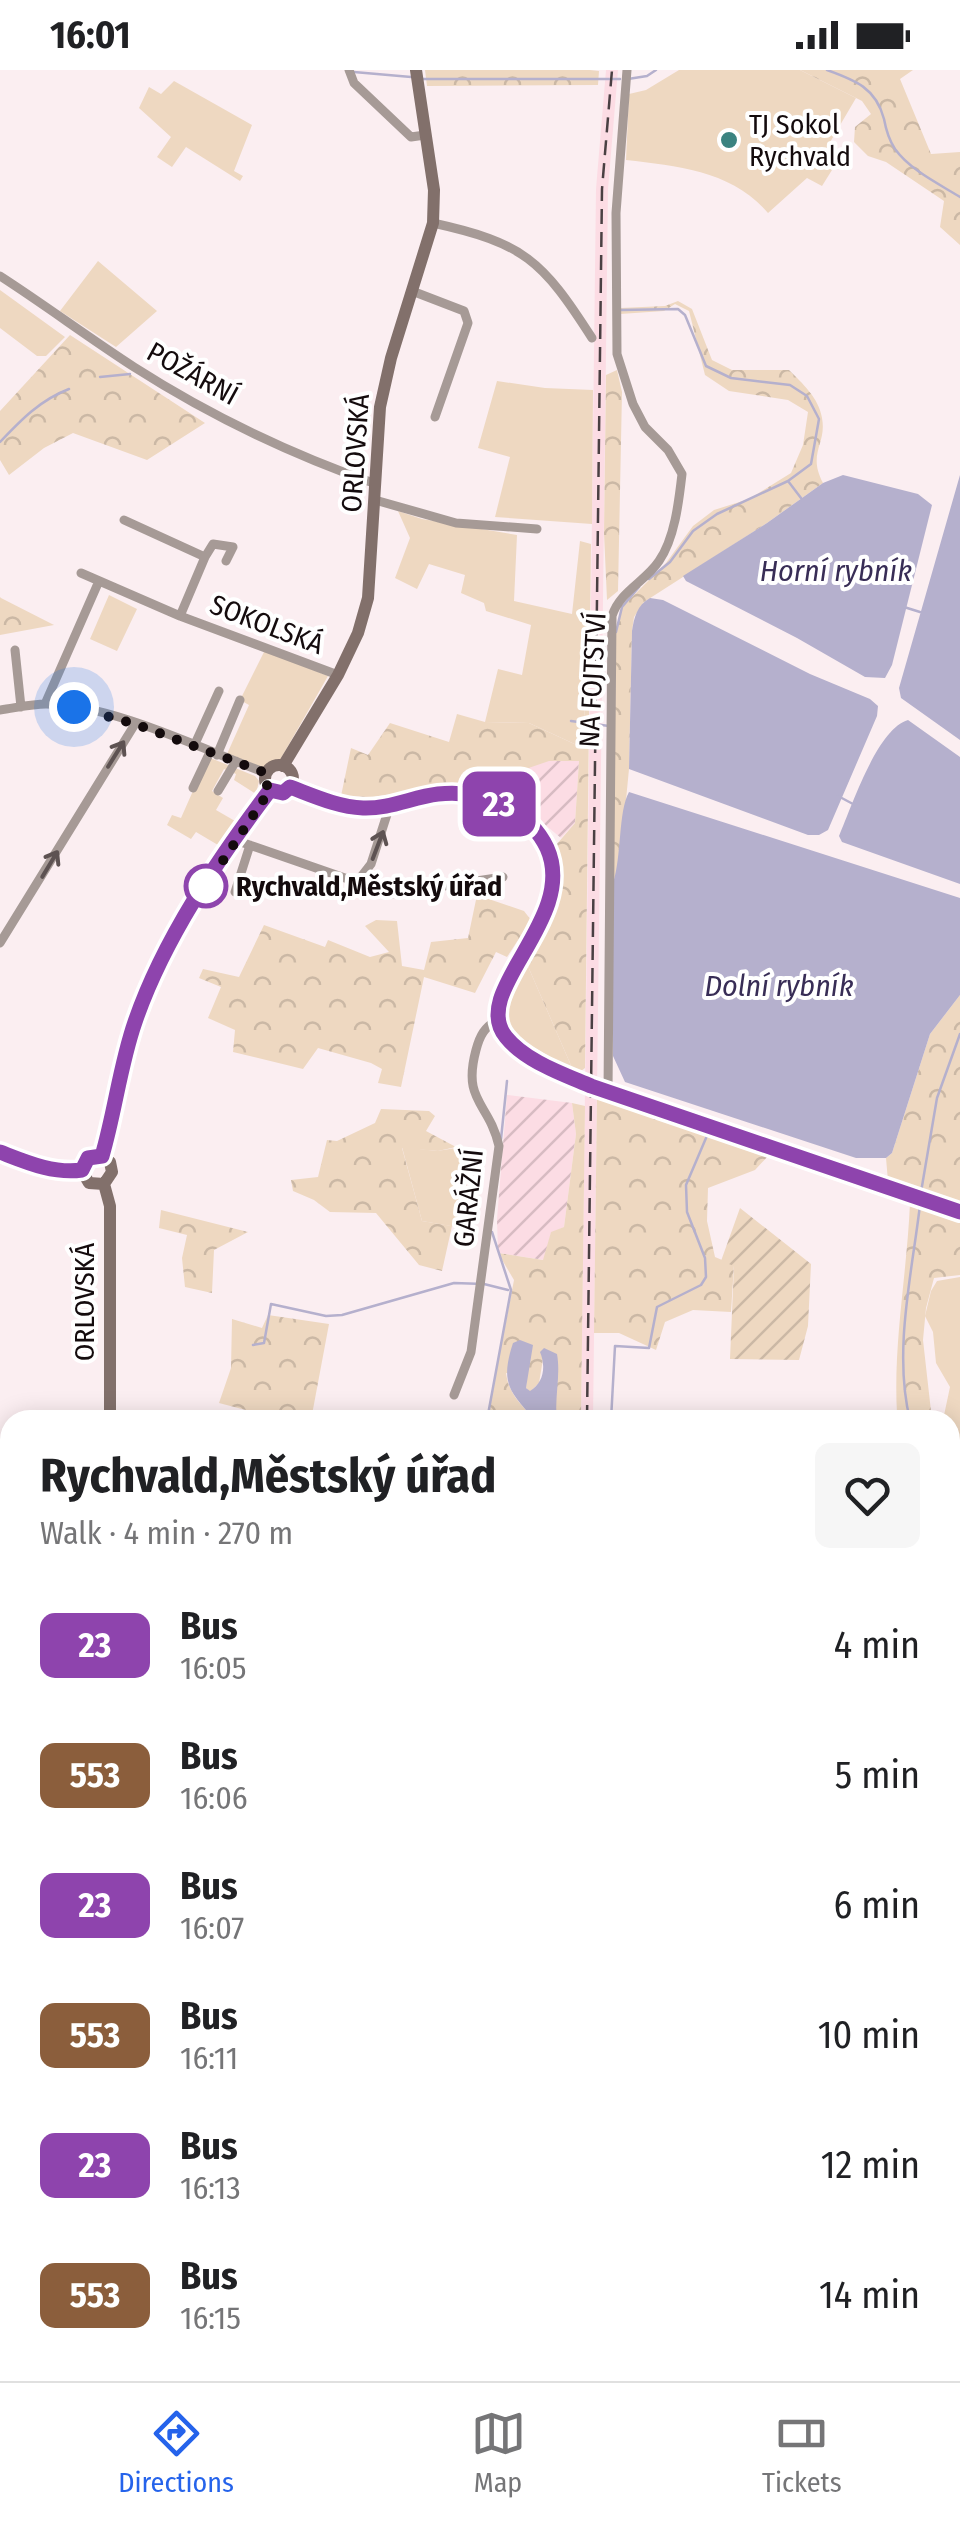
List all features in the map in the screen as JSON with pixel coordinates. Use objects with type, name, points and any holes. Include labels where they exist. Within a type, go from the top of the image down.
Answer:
[{"type":"main road","name":"ORLOVSKÁ","points":[[284,766],[338,675],[358,634],[368,598],[378,422],[386,374],[433,224],[434,190],[416,70]]},
{"type":"main road","points":[[275,766],[284,766],[292,775],[290,787],[283,793],[270,790],[265,782],[266,773],[275,766]]},
{"type":"main road","points":[[102,1156],[133,1026],[151,979],[270,790]]},
{"type":"main road","points":[[0,1152],[59,1171],[82,1170]]},
{"type":"main road","points":[[102,1156],[110,1162],[112,1172],[104,1184],[89,1184],[82,1170],[88,1158],[102,1156]]},
{"type":"main road","name":"ORLOVSKÁ","points":[[104,1184],[110,1206],[110,1410]]},
{"type":"street","points":[[348,70],[354,83],[411,137],[424,136]]},
{"type":"street","name":"NA FOJTSTVÍ","points":[[608,1092],[612,616],[616,603],[659,561],[682,474],[668,450],[645,427],[617,354],[616,213],[627,72]]},
{"type":"street","points":[[433,224],[502,242],[528,257],[578,315],[592,338]]},
{"type":"street","name":"POŽÁRNÍ","points":[[0,276],[134,368],[320,465],[376,484]]},
{"type":"street","points":[[412,291],[464,311],[468,323],[435,417]]},
{"type":"street","points":[[376,500],[456,523],[537,529]]},
{"type":"street","name":"SOKOLSKÁ","points":[[124,520],[205,558],[180,616]]},
{"type":"street","points":[[226,561],[238,536]]},
{"type":"street","points":[[205,558],[213,544],[232,547]]},
{"type":"street","name":"SOKOLSKÁ","points":[[82,573],[180,616],[338,675]]},
{"type":"street","points":[[45,704],[99,582]]},
{"type":"street","points":[[14,650],[21,707]]},
{"type":"street","points":[[194,746],[219,691]]},
{"type":"street","points":[[193,788],[240,700]]},
{"type":"street","points":[[0,710],[45,704],[74,707],[135,724],[266,773]]},
{"type":"street","points":[[0,943],[135,724]]},
{"type":"street","points":[[218,791],[236,762]]},
{"type":"street","points":[[290,787],[345,806],[367,808],[439,794],[481,797],[520,816],[545,844],[554,876],[550,903],[506,985],[498,1019],[506,1038],[523,1052],[608,1092],[960,1212]]},
{"type":"street","points":[[358,882],[370,864],[390,805]]},
{"type":"street","points":[[235,840],[391,894],[503,876]]},
{"type":"street","points":[[235,892],[250,846]]},
{"type":"street","name":"GARÁŽNÍ","points":[[454,1395],[471,1352],[499,1146],[494,1126],[476,1100],[470,1073],[480,1035],[498,1019]]},
{"type":"shaded area","points":[[606,70],[618,70],[608,189],[593,1410],[581,1410],[596,189]]},
{"type":"shaded area","points":[[549,760],[579,761],[575,823],[561,838],[538,819],[539,811],[531,807],[526,811],[513,804],[521,770]]},
{"type":"shaded area","points":[[507,1095],[572,1103],[576,1134],[564,1227],[551,1233],[544,1260],[498,1253]]},
{"type":"green space","points":[[425,70],[599,71],[598,85],[427,86]]},
{"type":"green space","name":"TJ Sokol Rychvald","points":[[679,70],[800,70],[856,98],[819,161],[832,170],[822,186],[807,178],[768,213],[754,199],[721,179],[685,168],[626,160],[629,94],[646,90]]},
{"type":"green space","points":[[800,70],[913,70],[900,79],[931,154],[960,152],[960,245],[940,227],[944,201],[886,162],[868,156],[854,142],[855,127],[871,114],[862,101]]},
{"type":"green space","points":[[174,81],[252,125],[234,171],[243,176],[240,181],[186,147],[172,167],[157,157],[171,137],[139,108],[149,87],[161,94]]},
{"type":"green space","points":[[98,261],[157,311],[116,347],[60,311]]},
{"type":"green space","points":[[0,290],[65,337],[46,356],[37,356],[0,328]]},
{"type":"green space","points":[[678,301],[692,309],[712,360],[732,370],[789,370],[809,391],[822,418],[817,464],[823,483],[644,602],[634,617],[629,769],[620,862],[613,883],[616,630],[622,607],[666,563],[693,526],[714,510],[749,499],[791,473],[803,445],[808,412],[788,400],[729,391],[705,375],[689,311],[675,304],[664,311],[620,314],[620,308],[665,306]]},
{"type":"green space","points":[[70,335],[205,423],[147,460],[73,433],[44,448],[9,475],[0,460],[0,411]]},
{"type":"green space","points":[[617,370],[622,392],[618,591],[607,600],[606,375]]},
{"type":"green space","points":[[497,381],[593,390],[592,524],[495,517],[510,457],[478,448]]},
{"type":"green space","points":[[398,511],[422,519],[517,535],[514,601],[572,614],[580,541],[591,544],[590,629],[585,630],[587,689],[581,747],[529,723],[485,722],[498,669],[522,675],[531,625],[486,611],[484,603],[461,593],[465,575],[429,564],[417,589],[395,578],[410,538]]},
{"type":"green space","points":[[109,595],[137,609],[117,651],[90,639]]},
{"type":"green space","points":[[1,598],[54,625],[0,635]]},
{"type":"green space","points":[[585,629],[590,629],[585,1068],[581,1071],[573,1070],[527,964],[560,891],[561,860],[556,845],[575,823],[579,761],[549,761],[517,772],[509,794],[454,784],[373,797],[341,796],[351,748],[368,755],[390,723],[449,742],[457,714],[485,722],[529,723],[581,747],[587,689]]},
{"type":"green space","points":[[265,650],[328,676],[280,760],[264,768],[227,754],[249,705],[240,700]]},
{"type":"green space","points":[[208,757],[259,781],[256,794],[234,780],[236,774],[224,769],[212,791],[223,798],[216,810],[235,821],[218,845],[196,832],[191,839],[167,825],[172,815],[181,818]]},
{"type":"green space","points":[[477,895],[524,911],[531,920],[507,957],[496,952],[475,993],[424,977],[401,1087],[378,1083],[382,1069],[371,1063],[318,1048],[303,1069],[233,1052],[235,1030],[208,1018],[221,987],[199,978],[203,969],[239,977],[264,925],[325,947],[328,940],[370,957],[389,952],[365,926],[376,920],[397,921],[402,966],[424,970],[431,942],[468,938]]},
{"type":"green space","points":[[527,964],[573,1070],[519,1039],[506,1020],[509,1000]]},
{"type":"green space","points":[[960,995],[960,1203],[888,1181],[886,1158],[892,1153],[930,1034]]},
{"type":"green space","points":[[597,1096],[769,1155],[755,1170],[708,1188],[707,1221],[715,1257],[734,1265],[731,1312],[693,1310],[665,1322],[656,1350],[619,1333],[594,1333]]},
{"type":"green space","points":[[572,1103],[585,1106],[581,1410],[556,1410],[554,1390],[543,1359],[539,1383],[530,1392],[526,1388],[527,1375],[506,1373],[513,1393],[526,1410],[489,1410],[514,1280],[498,1253],[543,1260],[551,1232],[564,1227],[576,1134]]},
{"type":"green space","points":[[381,1109],[429,1111],[435,1116],[426,1131],[456,1147],[438,1151],[402,1148],[422,1221],[452,1226],[442,1271],[419,1265],[376,1213],[330,1212],[293,1191],[291,1180],[318,1177],[327,1140],[337,1141],[375,1123]]},
{"type":"green space","points":[[402,1147],[437,1151],[462,1147],[468,1199],[462,1228],[422,1221]]},
{"type":"green space","points":[[910,1203],[960,1222],[960,1275],[934,1278],[926,1308],[923,1340],[931,1410],[897,1410],[897,1361]]},
{"type":"green space","points":[[740,1208],[811,1264],[808,1326],[799,1360],[730,1359],[734,1266],[721,1261]]},
{"type":"green space","points":[[161,1210],[248,1232],[214,1250],[212,1293],[185,1287],[182,1258],[187,1235],[159,1228]]},
{"type":"green space","points":[[960,1277],[960,1410],[945,1410],[950,1387],[936,1363],[933,1332],[925,1316],[937,1281]]},
{"type":"green space","points":[[268,1315],[329,1324],[313,1410],[246,1410],[219,1403],[231,1368],[232,1319],[262,1328]]},
{"type":"water","name":"Horní rybník","points":[[843,475],[918,494],[932,505],[892,665],[885,678],[865,677],[683,576],[823,483]]},
{"type":"water","points":[[960,475],[960,740],[901,698],[899,688]]},
{"type":"water","points":[[650,598],[663,600],[878,706],[828,830],[808,835],[629,769],[632,631],[639,608]]},
{"type":"water","points":[[908,720],[960,757],[960,884],[842,842],[839,836],[876,753],[897,726]]},
{"type":"water","name":"Dolní rybník","points":[[629,792],[960,898],[960,995],[930,1034],[892,1153],[886,1158],[856,1158],[625,1082],[613,1056],[613,883]]},
{"type":"water","points":[[520,1340],[533,1345],[526,1388],[530,1391],[542,1374],[540,1352],[544,1348],[557,1354],[556,1410],[527,1410],[509,1386],[507,1368],[513,1343]]},
{"type":"waterway","points":[[628,79],[656,70]]},
{"type":"waterway","points":[[827,70],[870,93],[901,157],[960,197]]},
{"type":"waterway","points":[[354,72],[411,77]]},
{"type":"waterway","points":[[423,79],[620,79]]},
{"type":"waterway","points":[[621,310],[678,309],[685,315],[706,366],[731,378],[790,385],[807,396],[819,419],[811,464],[788,481],[717,514],[693,531],[670,562],[649,579]]},
{"type":"waterway","points":[[100,377],[130,374]]},
{"type":"waterway","points":[[0,442],[23,418],[69,389]]},
{"type":"waterway","points":[[788,481],[801,498]]},
{"type":"waterway","points":[[616,632],[622,607],[639,587]]},
{"type":"waterway","points":[[904,607],[920,612]]},
{"type":"waterway","points":[[571,721],[609,726]]},
{"type":"waterway","points":[[838,796],[853,804]]},
{"type":"waterway","points":[[921,1192],[937,1098],[960,1034]]},
{"type":"waterway","points":[[501,1139],[507,1081]]},
{"type":"waterway","points":[[612,1410],[615,1346],[649,1348],[657,1307],[701,1285],[706,1277],[705,1258],[687,1212],[686,1185],[709,1131]]},
{"type":"waterway","points":[[908,1410],[904,1340],[920,1205]]},
{"type":"waterway","points":[[489,1410],[511,1290],[492,1232]]},
{"type":"waterway","points":[[253,1345],[264,1343],[271,1304],[326,1316],[342,1315],[454,1283],[508,1290]]},
{"type":"railway","points":[[587,1410],[602,189],[612,70]]},
{"type":"bus line","name":"23","points":[[0,1152],[38,1166],[72,1172],[82,1170],[88,1158],[102,1156],[133,1026],[151,979],[183,921],[270,790],[283,793],[290,787],[359,808],[458,793],[495,802],[526,821],[545,844],[553,867],[554,884],[547,912],[499,1002],[500,1026],[512,1043],[535,1059],[591,1086],[960,1212]]},
{"type":"place","name":"TJ Sokol Rychvald","points":[[729,140]]},
{"type":"place","name":"Rychvald,Městský úřad","points":[[206,886]]},
{"type":"route","points":[[74,707],[135,724],[266,773],[265,782],[270,790],[235,840],[200,895],[206,886]]}]
